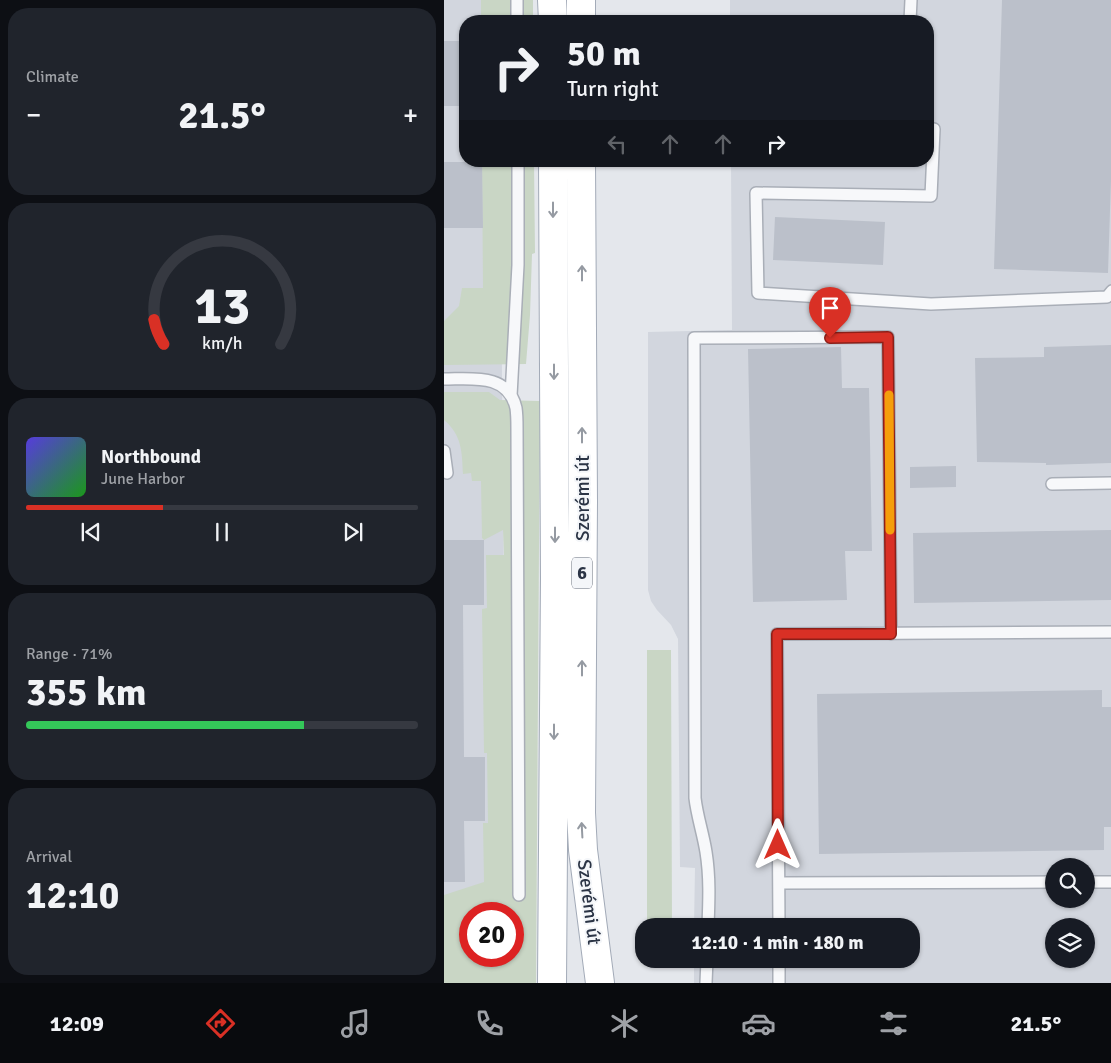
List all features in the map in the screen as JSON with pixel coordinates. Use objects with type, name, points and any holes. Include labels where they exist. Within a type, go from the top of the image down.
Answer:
[{"type":"main road","points":[[552,0],[553,15]]},
{"type":"main road","points":[[581,0],[581,15]]},
{"type":"main road","name":"Szerémi út","points":[[552,983],[555,578],[553,167]]},
{"type":"main road","name":"Szerémi út","points":[[581,167],[583,511],[581,814],[583,850],[600,983]]},
{"type":"lane","points":[[517,0],[517,15]]},
{"type":"lane","points":[[910,15],[911,0]]},
{"type":"lane","points":[[510,396],[518,265],[518,167]]},
{"type":"lane","points":[[932,167],[931,196],[756,193],[758,293],[932,304],[1107,297],[1111,291]]},
{"type":"lane","points":[[708,918],[710,878],[695,798],[694,338],[888,337],[891,634]]},
{"type":"lane","points":[[444,379],[487,379],[498,383],[506,389],[516,407],[519,895]]},
{"type":"lane","points":[[444,451],[447,473]]},
{"type":"lane","points":[[1052,484],[1111,483]]},
{"type":"lane","points":[[779,918],[777,634],[1111,632]]},
{"type":"lane","points":[[778,883],[1045,882]]},
{"type":"lane","points":[[1095,882],[1111,882]]},
{"type":"lane","points":[[706,983],[707,968]]},
{"type":"lane","points":[[779,968],[779,983]]},
{"type":"shaded area","points":[[444,0],[499,0],[499,15],[459,15],[459,167],[500,167],[507,902],[459,902],[459,967],[444,983]]},
{"type":"shaded area","points":[[730,0],[1111,0],[1111,983],[694,983],[694,968],[920,968],[920,918],[694,918],[695,868],[680,867],[678,639],[671,625],[651,601],[648,590],[648,332],[732,330],[731,167],[934,167],[934,15],[730,15]]},
{"type":"green space","points":[[481,0],[533,0],[533,15],[481,15]]},
{"type":"green space","points":[[482,167],[534,167],[535,253],[532,254],[526,364],[444,365],[444,321],[459,306],[462,288],[483,288]]},
{"type":"green space","points":[[444,392],[489,392],[500,400],[540,401],[536,983],[444,983],[444,895],[484,882],[483,823],[488,823],[487,753],[484,753],[482,609],[487,608],[486,555],[504,555],[503,530],[484,540],[482,538],[481,481],[472,481],[471,473],[463,474],[460,444],[450,426],[444,420]]},
{"type":"green space","points":[[647,650],[671,650],[672,918],[647,918]]},
{"type":"building","points":[[1002,0],[1112,0],[1112,148],[1108,273],[994,269]]},
{"type":"building","points":[[444,41],[459,41],[459,106],[444,106]]},
{"type":"building","points":[[444,162],[459,162],[459,167],[482,167],[483,228],[444,228]]},
{"type":"building","points":[[775,217],[885,222],[883,265],[773,260]]},
{"type":"building","points":[[1112,345],[1112,463],[1046,465],[1046,463],[977,462],[975,358],[1044,357],[1044,347]]},
{"type":"building","points":[[841,347],[842,388],[869,388],[872,551],[845,551],[847,600],[753,602],[748,349]]},
{"type":"building","points":[[956,466],[956,487],[910,488],[910,467]]},
{"type":"building","points":[[1112,530],[1112,600],[914,603],[913,533]]},
{"type":"building","points":[[444,540],[484,540],[484,605],[463,605],[464,757],[485,757],[485,821],[464,821],[465,882],[444,882]]},
{"type":"building","points":[[1102,690],[1102,707],[1112,707],[1112,827],[1104,827],[1104,850],[819,854],[817,694]]},
{"type":"slow traffic","points":[[889,395],[890,530]]},
{"type":"route","points":[[778,845],[777,634],[891,634],[888,337],[830,338]]}]
